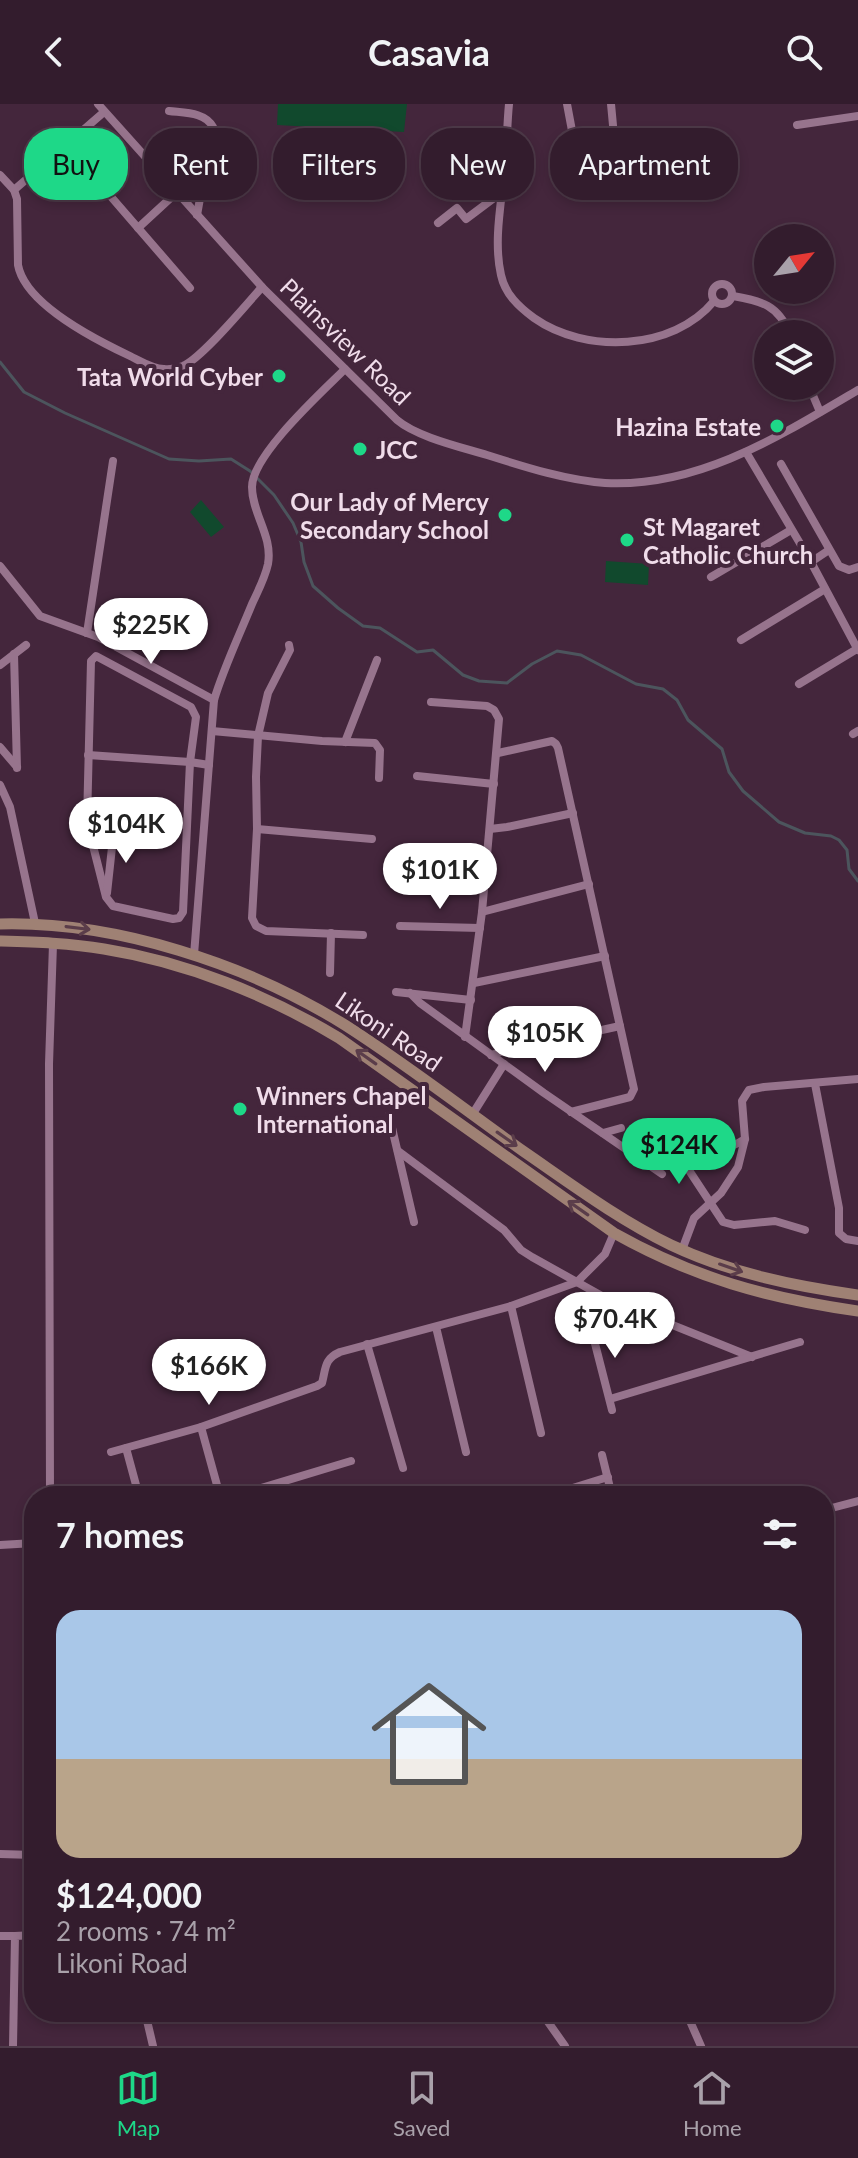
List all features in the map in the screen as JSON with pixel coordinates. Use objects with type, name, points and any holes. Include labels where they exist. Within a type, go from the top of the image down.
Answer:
[{"type":"main road","name":"Likoni Road","points":[[0,924],[35,923],[103,931],[194,955],[255,980],[325,1014],[574,1187],[622,1218],[682,1250],[765,1279],[858,1295]]},
{"type":"main road","name":"Likoni Road","points":[[0,941],[114,950],[191,970],[248,992],[320,1026],[614,1233],[648,1251],[730,1285],[813,1305],[858,1311]]},
{"type":"main road","points":[[191,970],[194,955]]},
{"type":"street","points":[[507,128],[509,104]]},
{"type":"street","points":[[567,104],[577,145],[605,141],[614,136],[611,104]]},
{"type":"street","points":[[14,190],[101,108]]},
{"type":"street","name":"Plainsview Road","points":[[101,108],[144,157]]},
{"type":"street","points":[[169,111],[204,117],[211,121],[213,127],[197,215]]},
{"type":"street","points":[[797,125],[858,116]]},
{"type":"street","points":[[0,175],[14,190],[17,199],[18,265],[25,283],[83,333],[146,364],[166,370],[185,365],[262,287]]},
{"type":"street","points":[[114,200],[190,288]]},
{"type":"street","points":[[138,228],[168,200]]},
{"type":"street","name":"Plainsview Road","points":[[183,200],[262,287],[407,427],[453,445],[573,478],[613,483],[651,481],[701,470],[746,452],[858,390]]},
{"type":"street","points":[[438,223],[457,208],[466,219],[491,200]]},
{"type":"street","points":[[502,200],[501,277],[508,293],[523,310],[542,324],[588,340],[623,342],[675,330],[706,311],[714,301],[713,288],[726,284],[732,289],[730,303],[721,305],[714,301]]},
{"type":"street","points":[[733,296],[759,301],[770,307],[782,320]]},
{"type":"street","points":[[194,955],[214,700],[267,567],[269,554],[252,488],[258,466],[272,446],[345,369]]},
{"type":"street","points":[[815,400],[820,412]]},
{"type":"street","points":[[746,452],[858,649],[799,684]]},
{"type":"street","points":[[87,633],[113,461]]},
{"type":"street","points":[[781,464],[841,568],[849,570],[858,567]]},
{"type":"street","points":[[711,577],[791,530]]},
{"type":"street","points":[[811,562],[829,550]]},
{"type":"street","points":[[0,566],[40,616],[87,633],[214,700]]},
{"type":"street","points":[[741,640],[825,589]]},
{"type":"street","points":[[0,665],[26,645]]},
{"type":"street","points":[[289,645],[290,650],[265,702],[258,736],[252,918],[256,926],[266,931],[363,935]]},
{"type":"street","points":[[0,747],[17,768],[14,654]]},
{"type":"street","points":[[99,656],[191,707],[196,717],[190,762],[183,912],[179,918],[173,919],[113,906],[106,897],[89,828],[88,755],[91,661],[94,657],[99,656]]},
{"type":"street","points":[[345,742],[377,660]]},
{"type":"street","points":[[431,702],[491,707],[499,719],[482,912],[465,1037]]},
{"type":"street","points":[[212,731],[375,743],[381,753],[379,778]]},
{"type":"street","points":[[498,753],[552,741],[558,748],[634,1089],[630,1097],[571,1112]]},
{"type":"street","points":[[88,755],[209,765]]},
{"type":"street","points":[[417,776],[494,784]]},
{"type":"street","points":[[0,785],[10,807],[35,923]]},
{"type":"street","points":[[490,829],[573,813]]},
{"type":"street","points":[[89,828],[136,831]]},
{"type":"street","points":[[106,897],[114,829]]},
{"type":"street","points":[[257,829],[372,839]]},
{"type":"street","points":[[417,849],[486,855]]},
{"type":"street","points":[[482,912],[589,884]]},
{"type":"street","points":[[400,926],[480,928]]},
{"type":"street","points":[[330,973],[331,933]]},
{"type":"street","points":[[50,1486],[49,1064],[53,944]]},
{"type":"street","points":[[474,983],[605,956]]},
{"type":"street","points":[[396,992],[471,1000]]},
{"type":"street","points":[[410,993],[465,1037],[662,1174]]},
{"type":"street","points":[[547,1042],[620,1026]]},
{"type":"street","points":[[491,1055],[518,1047]]},
{"type":"street","points":[[472,1115],[504,1064]]},
{"type":"street","points":[[682,1250],[694,1218],[735,1175],[745,1139],[742,1101],[749,1090],[858,1079]]},
{"type":"street","points":[[815,1084],[839,1208],[839,1233],[846,1239],[858,1241]]},
{"type":"street","points":[[389,1115],[414,1222]]},
{"type":"street","points":[[603,1133],[621,1128]]},
{"type":"street","points":[[745,1139],[730,1149],[675,1149],[720,1219],[728,1224],[775,1221],[805,1230]]},
{"type":"street","points":[[398,1151],[504,1230],[521,1250],[627,1310],[752,1357]]},
{"type":"street","points":[[111,1452],[201,1427],[317,1386],[323,1380],[327,1359],[340,1352],[511,1306],[577,1282],[605,1254],[614,1233]]},
{"type":"street","points":[[511,1306],[541,1433]]},
{"type":"street","points":[[436,1327],[466,1452]]},
{"type":"street","points":[[591,1328],[612,1410]]},
{"type":"street","points":[[610,1399],[800,1342]]},
{"type":"street","points":[[367,1344],[403,1468]]},
{"type":"street","points":[[201,1427],[217,1486]]},
{"type":"street","points":[[126,1448],[136,1486]]},
{"type":"street","points":[[602,1455],[610,1486]]},
{"type":"street","points":[[268,1486],[351,1461]]},
{"type":"street","points":[[579,1486],[608,1477]]},
{"type":"street","points":[[834,1507],[858,1501]]},
{"type":"street","points":[[0,1545],[24,1544]]},
{"type":"street","points":[[0,1854],[24,1855]]},
{"type":"street","points":[[0,1936],[24,1936]]},
{"type":"street","points":[[13,2046],[15,1936]]},
{"type":"street","points":[[147,2022],[153,2046]]},
{"type":"street","points":[[548,2022],[565,2046]]},
{"type":"street","points":[[690,2022],[701,2046]]},
{"type":"green space","points":[[278,104],[407,104],[404,128],[277,125]]},
{"type":"green space","points":[[201,500],[224,527],[211,537],[190,512]]},
{"type":"green space","points":[[606,561],[649,564],[648,585],[605,582]]},
{"type":"waterway","points":[[0,362],[24,392],[169,459],[231,459],[250,471],[274,495],[293,523],[313,586],[363,626],[380,628],[417,652],[433,650],[463,675],[479,681],[507,683],[532,664],[557,651],[581,655],[636,684],[663,689],[677,700],[688,720],[722,749],[729,772],[743,791],[779,822],[805,833],[839,840],[847,850],[849,869],[858,881]]},
{"type":"place","name":"Tata World Cyber","points":[[279,376]]},
{"type":"place","name":"Hazina Estate","points":[[777,426]]},
{"type":"place","name":"JCC","points":[[360,449]]},
{"type":"place","name":"Our Lady of Mercy Secondary School","points":[[505,515]]},
{"type":"place","name":"St Magaret Catholic Church","points":[[627,540]]},
{"type":"place","name":"Winners Chapel International","points":[[240,1109]]}]
